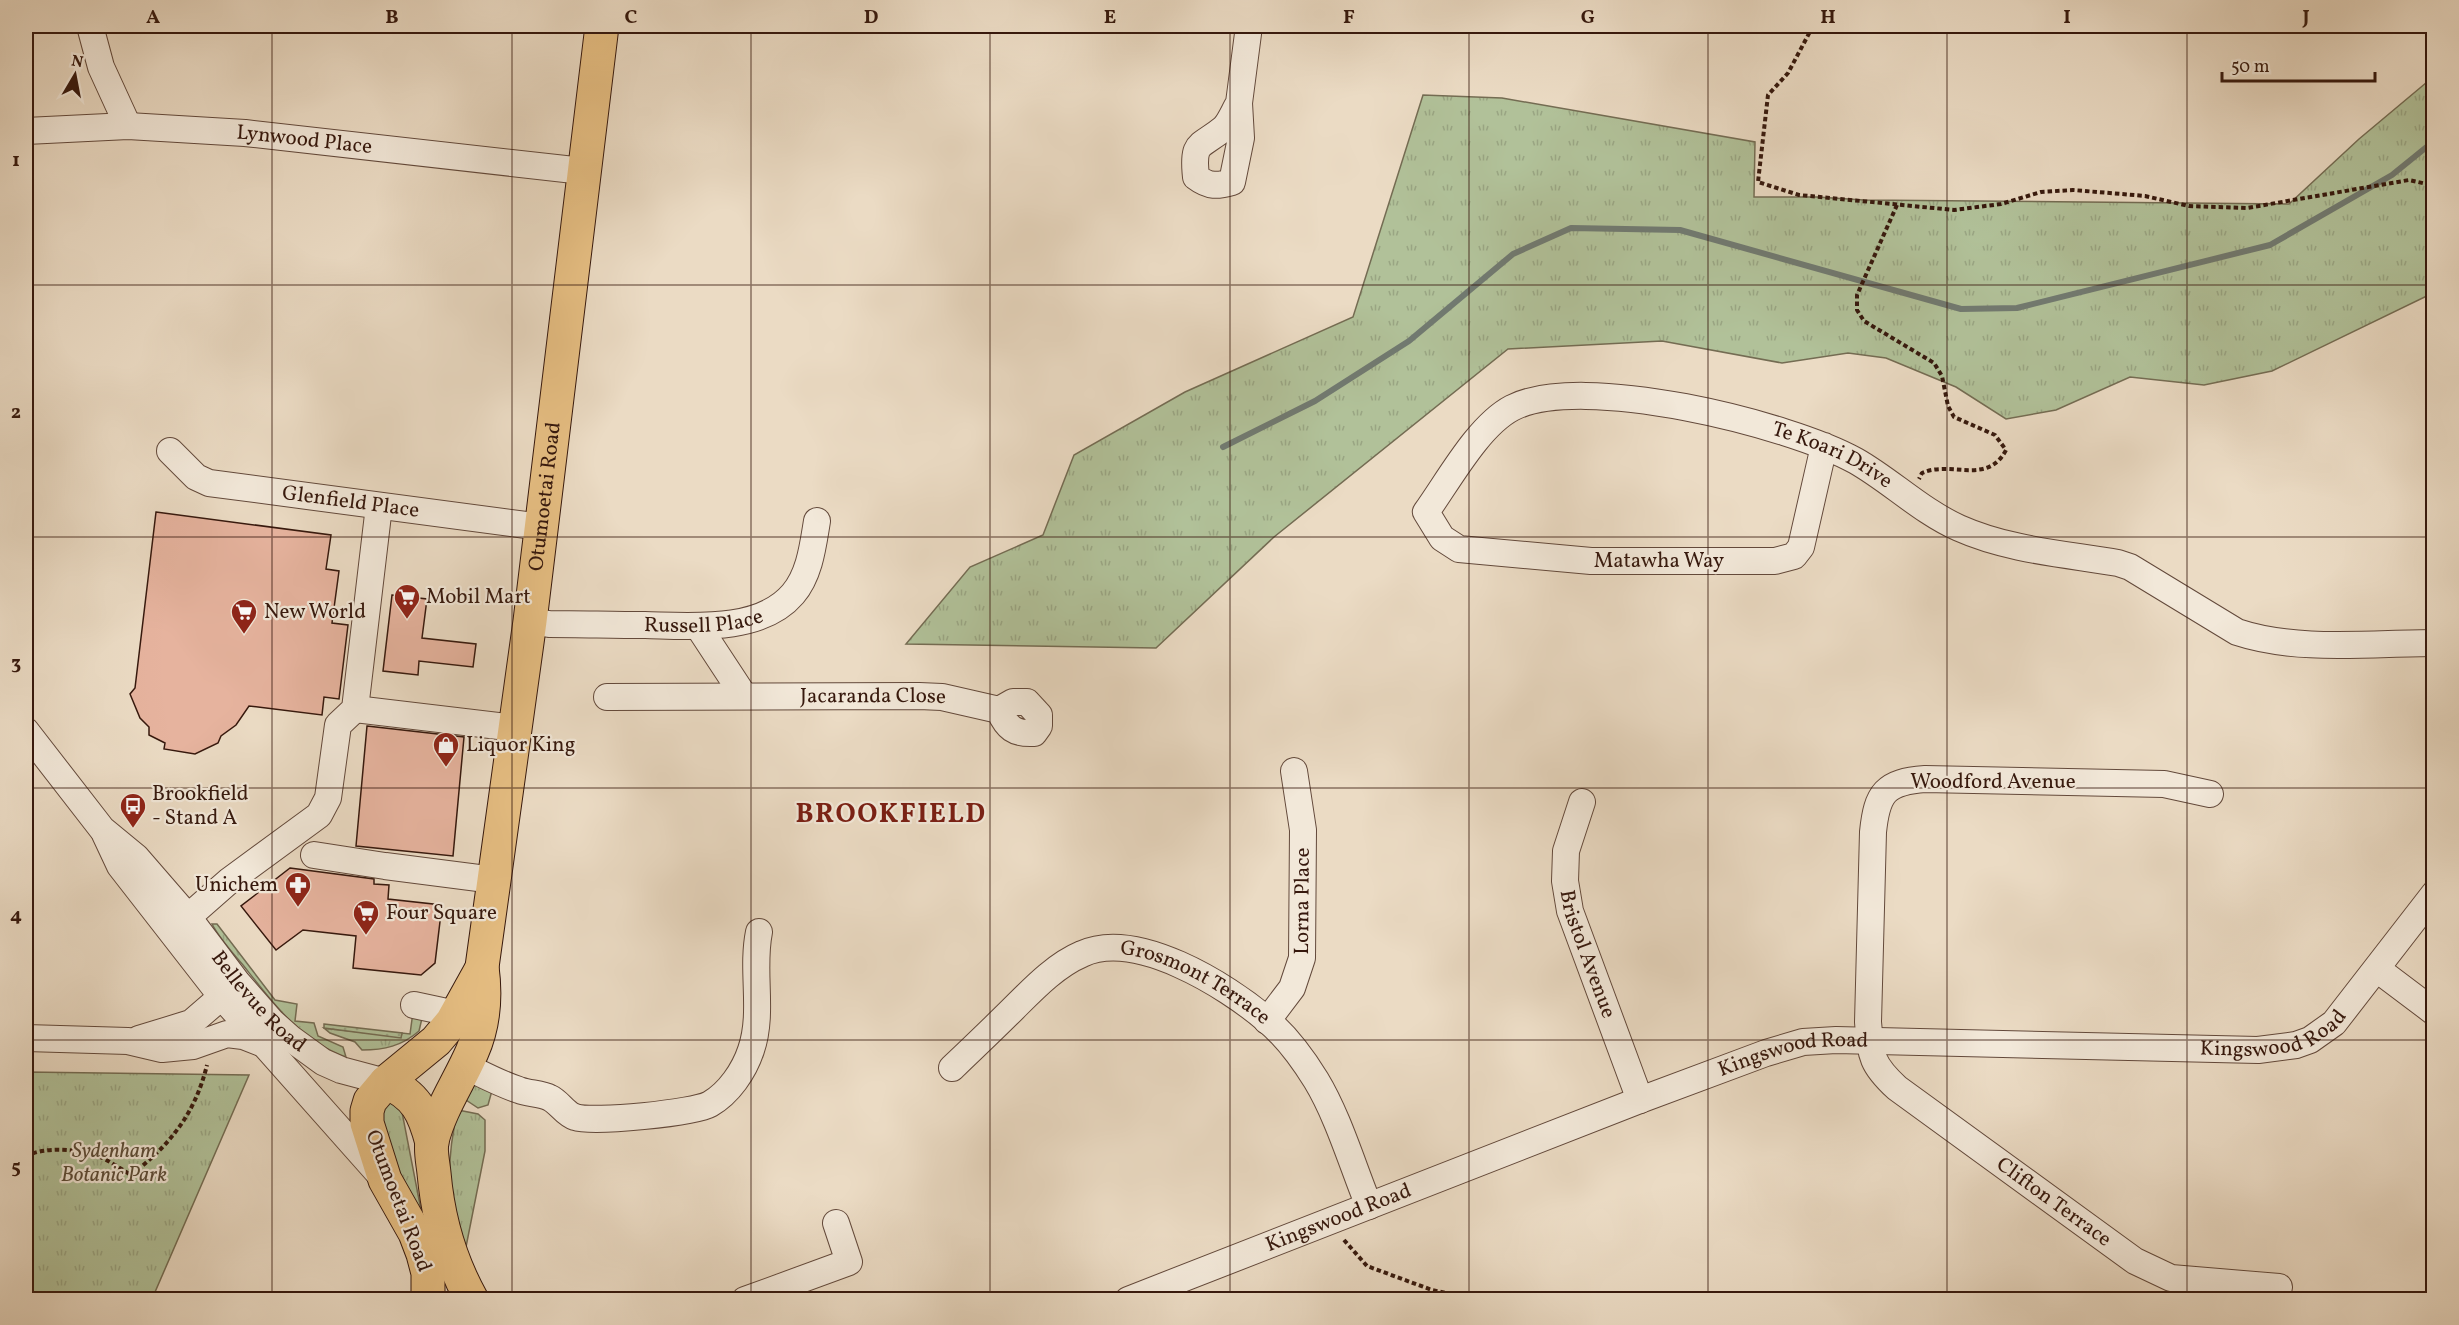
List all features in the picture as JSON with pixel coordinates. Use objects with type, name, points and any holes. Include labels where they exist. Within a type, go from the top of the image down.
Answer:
[{"type":"main road","name":"Otumoetai Road","points":[[472,1299],[458,1274],[441,1225],[432,1143],[448,1100],[472,1052],[482,1022],[486,994],[482,967],[530,621],[602,26]]},
{"type":"main road","name":"Otumoetai Road","points":[[428,1299],[428,1273],[423,1254],[415,1233],[385,1180],[367,1122],[367,1112],[370,1101],[386,1082],[436,1041],[456,1014],[482,967]]},
{"type":"main road","name":"Bellevue Road","points":[[386,1082],[406,1092],[416,1103],[425,1117],[432,1143]]},
{"type":"street","points":[[87,26],[101,67],[129,126]]},
{"type":"street","points":[[1239,103],[1249,26]]},
{"type":"street","name":"Lynwood Place","points":[[26,131],[129,126],[245,133],[583,171]]},
{"type":"street","name":"Te Koari Drive","points":[[1426,512],[1480,435],[1495,419],[1514,407],[1541,400],[1589,394],[1652,402],[1795,434],[1856,461],[1958,527],[1987,539],[2130,567],[2229,627],[2257,638],[2294,644],[2433,643]]},
{"type":"street","name":"Matawha Way","points":[[1426,512],[1442,538],[1459,549],[1591,561],[1775,561],[1794,556],[1801,547],[1824,446]]},
{"type":"street","name":"Glenfield Place","points":[[170,451],[196,477],[209,483],[541,527]]},
{"type":"street","points":[[188,917],[223,873],[319,815],[328,798],[338,725],[355,709],[379,506]]},
{"type":"street","name":"Russell Place","points":[[530,621],[549,624],[699,626],[725,625],[748,620],[774,608],[792,595],[801,583],[811,556],[817,521]]},
{"type":"street","points":[[699,626],[744,696]]},
{"type":"street","name":"Jacaranda Close","points":[[607,697],[942,697],[999,710]]},
{"type":"street","points":[[355,709],[516,728]]},
{"type":"street","name":"Bellevue Road","points":[[26,732],[102,829],[136,857],[188,917],[231,1007],[284,1033],[322,1062],[341,1070],[386,1082]]},
{"type":"street","name":"Lorna Place","points":[[1267,1021],[1292,988],[1302,958],[1303,830],[1294,771]]},
{"type":"street","name":"Woodford Avenue","points":[[1870,1041],[1868,1022],[1873,832],[1877,803],[1886,790],[1896,784],[1925,779],[2164,784],[2210,794]]},
{"type":"street","name":"Bristol Avenue","points":[[1582,802],[1566,851],[1565,881],[1570,911],[1640,1100]]},
{"type":"street","name":"Bellevue Road","points":[[102,829],[120,867],[231,1007],[385,1180]]},
{"type":"street","points":[[314,855],[494,880]]},
{"type":"street","name":"Kingswood Road","points":[[1128,1299],[1640,1100],[1803,1042],[1816,1040],[2259,1050],[2280,1048],[2310,1040],[2334,1023],[2433,894]]},
{"type":"street","points":[[465,1066],[519,1090],[549,1097],[572,1116],[584,1119],[654,1115],[709,1105],[726,1091],[737,1077],[752,1050],[757,1012],[756,948],[759,932]]},
{"type":"street","name":"Grosmont Terrace","points":[[952,1068],[1042,981],[1081,954],[1099,948],[1117,947],[1135,949],[1163,958],[1227,992],[1267,1021],[1288,1041],[1321,1088],[1369,1206]]},
{"type":"street","points":[[2377,969],[2433,1012]]},
{"type":"street","points":[[414,1005],[456,1014]]},
{"type":"street","points":[[128,1041],[191,1023],[231,1007]]},
{"type":"street","points":[[26,1038],[128,1041],[162,1049],[193,1046],[231,1007]]},
{"type":"street","name":"Clifton Terrace","points":[[1870,1041],[1872,1058],[1881,1072],[1897,1088],[2135,1261],[2160,1274],[2179,1279],[2279,1287]]},
{"type":"street","points":[[745,1299],[849,1262],[836,1223]]},
{"type":"path","points":[[1813,26],[1788,73],[1768,94],[1758,182],[1799,195],[1954,210],[2001,204],[2041,192],[2073,190],[2145,196],[2189,206],[2247,208],[2409,180],[2427,184],[2433,191]]},
{"type":"path","points":[[1897,205],[1857,295],[1857,310],[1864,321],[1934,363],[1942,376],[1948,406],[1954,417],[1995,435],[2006,450],[2001,460],[1984,470],[1931,469],[1922,472],[1913,500]]},
{"type":"path","points":[[26,1157],[33,1152],[57,1149],[97,1156],[131,1175],[157,1155],[180,1129],[203,1082],[208,1059]]},
{"type":"path","points":[[1332,1220],[1339,1236],[1351,1246],[1367,1266],[1432,1290],[1478,1299]]},
{"type":"green space","points":[[2433,77],[2433,293],[2272,371],[2204,385],[2130,377],[2056,410],[2006,419],[1956,387],[1886,358],[1848,353],[1782,363],[1662,341],[1508,349],[1274,537],[1156,648],[906,644],[970,567],[1043,535],[1074,455],[1185,392],[1353,317],[1423,95],[1502,98],[1755,142],[1754,197],[2289,204],[2359,139]]},
{"type":"green space","points":[[212,924],[217,924],[275,1000],[297,1004],[295,1021],[314,1023],[318,1036],[343,1047],[346,1057],[315,1041],[288,1019],[226,945]]},
{"type":"green space","points":[[413,1012],[423,1014],[419,1031],[399,1044],[385,1048],[362,1050],[355,1042],[330,1033],[324,1028],[401,1037],[402,1033],[410,1034]]},
{"type":"green space","points":[[324,1024],[402,1033],[401,1038],[324,1028]]},
{"type":"green space","name":"Sydenham Botanic Park","points":[[26,1072],[249,1075],[152,1299],[26,1299]]},
{"type":"green space","points":[[469,1083],[493,1087],[488,1105],[478,1108],[463,1098]]},
{"type":"green space","points":[[389,1099],[402,1112],[422,1215],[387,1148],[378,1108]]},
{"type":"green space","points":[[458,1110],[478,1114],[485,1120],[485,1151],[465,1252],[454,1219],[450,1182],[454,1127]]},
{"type":"building","name":"New World","points":[[156,512],[331,535],[326,569],[339,571],[332,623],[348,625],[339,699],[324,697],[322,715],[249,706],[236,725],[221,736],[218,743],[195,754],[164,749],[165,743],[149,735],[149,727],[140,718],[130,694],[135,688]]},
{"type":"building","name":"Mobil Mart","points":[[392,595],[427,599],[422,638],[476,644],[473,667],[419,661],[418,675],[383,671]]},
{"type":"building","points":[[367,726],[464,737],[453,856],[356,846]]},
{"type":"building","points":[[290,868],[374,879],[374,884],[389,885],[388,899],[442,905],[435,963],[421,975],[353,968],[356,936],[303,930],[276,950],[241,906]]},
{"type":"waterway","points":[[1223,447],[1315,401],[1409,341],[1513,254],[1571,228],[1680,230],[1961,309],[2017,308],[2270,245],[2392,175],[2434,141]]},
{"type":"place","name":"Mobil Mart","points":[[407,620]]},
{"type":"place","name":"New World","points":[[244,635]]},
{"type":"place","name":"Liquor King","points":[[446,768]]},
{"type":"place","name":"Brookfield - Stand A","points":[[133,829]]},
{"type":"place","name":"Unichem","points":[[298,908]]},
{"type":"place","name":"Four Square","points":[[366,936]]},
{"type":"district","name":"BROOKFIELD","points":[[891,815]]}]
